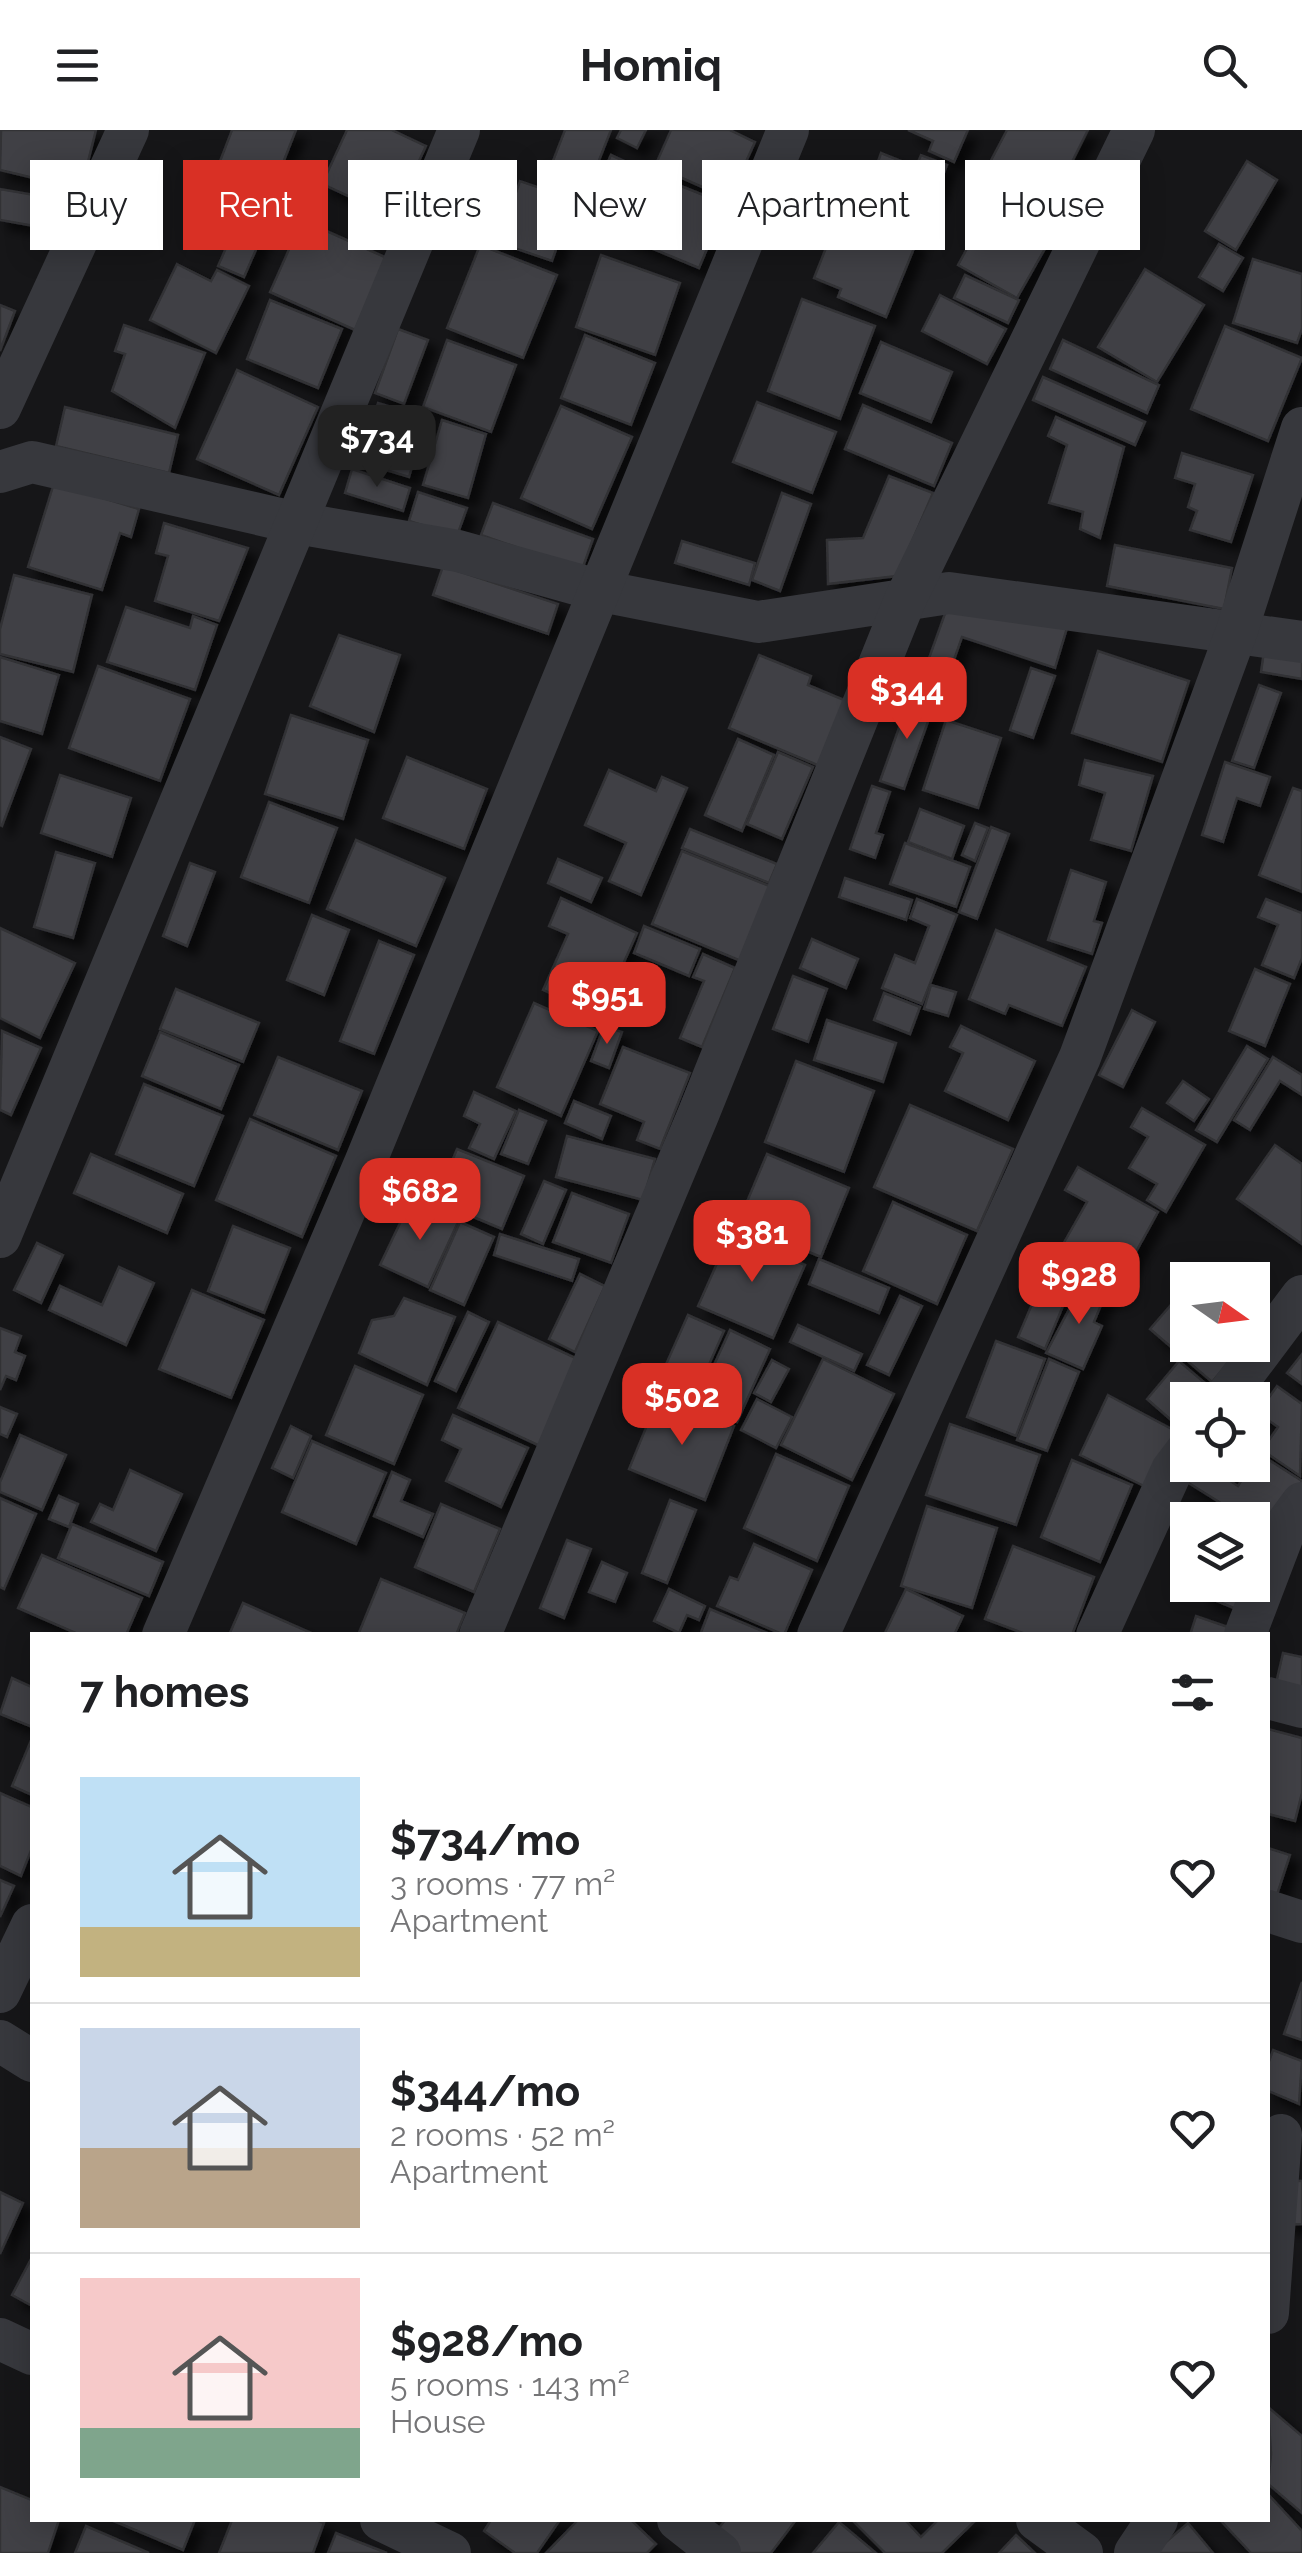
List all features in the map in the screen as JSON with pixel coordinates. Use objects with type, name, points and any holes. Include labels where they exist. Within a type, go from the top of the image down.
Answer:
[{"type":"street","points":[[0,408],[128,130]]},
{"type":"street","points":[[0,1237],[460,130]]},
{"type":"street","points":[[163,1632],[365,1163],[788,130]]},
{"type":"street","points":[[481,1632],[698,1115],[906,600],[1134,130]]},
{"type":"street","points":[[819,1632],[1080,1057],[1236,633],[1302,428]]},
{"type":"street","points":[[0,472],[32,462],[297,523],[458,551],[601,590],[758,622],[949,592],[1302,642]]},
{"type":"street","points":[[1238,1382],[1302,1296]]},
{"type":"street","points":[[1098,1632],[1170,1474]]},
{"type":"street","points":[[1245,1632],[1288,1522],[1302,1503]]},
{"type":"street","points":[[1270,1699],[1302,1707]]},
{"type":"street","points":[[1270,1912],[1302,1922]]},
{"type":"street","points":[[0,1992],[30,1929]]},
{"type":"street","points":[[0,2041],[30,2060]]},
{"type":"street","points":[[1270,2291],[1284,2134]]},
{"type":"street","points":[[0,2339],[30,2353]]},
{"type":"street","points":[[385,2522],[450,2553]]},
{"type":"street","points":[[681,2522],[720,2553]]},
{"type":"street","points":[[1040,2522],[1082,2553]]},
{"type":"street","points":[[1134,2553],[1156,2522]]},
{"type":"building","points":[[1,130],[96,130],[88,160],[30,160],[30,177],[0,170]]},
{"type":"building","points":[[232,130],[296,130],[284,160],[220,160]]},
{"type":"building","points":[[347,130],[392,130],[426,146],[419,160],[348,160],[348,196],[328,187],[328,171]]},
{"type":"building","points":[[565,130],[611,130],[599,160],[553,160]]},
{"type":"building","points":[[621,130],[646,130],[637,148],[617,138]]},
{"type":"building","points":[[671,130],[730,130],[755,142],[747,160],[702,160],[702,187],[682,178],[682,160],[658,160]]},
{"type":"building","points":[[908,130],[968,130],[954,162],[929,151],[933,141]]},
{"type":"building","points":[[1007,130],[1088,130],[1073,160],[991,160]]},
{"type":"building","points":[[881,153],[898,160],[879,160]]},
{"type":"building","points":[[1247,161],[1277,180],[1236,250],[1205,231]]},
{"type":"building","points":[[520,181],[537,187],[537,250],[556,250],[552,261],[517,249]]},
{"type":"building","points":[[682,186],[702,194],[702,250],[707,250],[699,268],[656,250],[682,250]]},
{"type":"building","points":[[0,189],[30,194],[30,225],[0,220]]},
{"type":"building","points":[[328,232],[348,241],[348,250],[369,250],[387,258],[355,330],[270,292],[289,250],[328,250]]},
{"type":"building","points":[[1219,244],[1243,258],[1223,291],[1199,277]]},
{"type":"building","points":[[225,250],[256,250],[244,277],[218,266]]},
{"type":"building","points":[[478,250],[493,250],[557,275],[523,358],[447,328]]},
{"type":"building","points":[[825,250],[913,250],[886,317],[838,297],[841,289],[814,278]]},
{"type":"building","points":[[966,250],[1044,250],[1017,298],[958,265]]},
{"type":"building","points":[[601,255],[680,283],[655,355],[576,327]]},
{"type":"building","points":[[1253,259],[1302,274],[1302,329],[1297,343],[1233,323]]},
{"type":"building","points":[[177,264],[211,281],[217,270],[249,286],[216,353],[150,320]]},
{"type":"building","points":[[1145,269],[1204,305],[1157,382],[1098,347]]},
{"type":"building","points":[[965,275],[1019,300],[1008,323],[954,298]]},
{"type":"building","points":[[940,295],[1006,329],[987,364],[922,331]]},
{"type":"building","points":[[802,299],[875,326],[840,419],[768,391]]},
{"type":"building","points":[[270,300],[342,329],[318,388],[247,359]]},
{"type":"building","points":[[0,305],[15,311],[0,351]]},
{"type":"building","points":[[124,325],[205,353],[175,428],[112,391],[125,354],[115,351]]},
{"type":"building","points":[[1225,326],[1302,358],[1268,441],[1191,409]]},
{"type":"building","points":[[398,329],[428,340],[404,404],[375,393]]},
{"type":"building","points":[[585,335],[655,363],[631,425],[561,398]]},
{"type":"building","points":[[447,340],[516,365],[491,432],[423,407]]},
{"type":"building","points":[[1063,340],[1159,385],[1147,413],[1050,369]]},
{"type":"building","points":[[881,342],[952,372],[931,422],[860,393]]},
{"type":"building","points":[[237,370],[318,407],[279,495],[197,459]]},
{"type":"building","points":[[1043,377],[1145,422],[1135,445],[1033,400]]},
{"type":"building","points":[[757,402],[836,432],[812,493],[733,462]]},
{"type":"building","points":[[378,403],[427,418],[409,477],[359,462]]},
{"type":"building","points":[[863,405],[952,443],[934,486],[845,449]]},
{"type":"building","points":[[561,406],[632,437],[592,529],[521,498]]},
{"type":"building","points":[[65,407],[178,435],[169,473],[56,446]]},
{"type":"building","points":[[1056,417],[1124,447],[1100,538],[1080,529],[1083,512],[1049,503],[1067,445],[1048,436]]},
{"type":"building","points":[[442,420],[486,434],[468,498],[423,485]]},
{"type":"building","points":[[1182,453],[1253,475],[1231,542],[1190,530],[1197,511],[1188,507],[1195,484],[1175,478]]},
{"type":"building","points":[[352,469],[410,488],[403,511],[345,493]]},
{"type":"building","points":[[889,476],[933,493],[897,576],[828,584],[827,540],[863,538]]},
{"type":"building","points":[[54,483],[139,509],[131,537],[120,533],[102,590],[28,567]]},
{"type":"building","points":[[418,492],[467,508],[457,536],[409,521]]},
{"type":"building","points":[[782,493],[811,504],[780,591],[752,580]]},
{"type":"building","points":[[493,503],[593,539],[582,570],[481,535]]},
{"type":"building","points":[[164,523],[248,548],[219,621],[155,601],[168,556],[156,553]]},
{"type":"building","points":[[682,541],[755,563],[749,585],[675,563]]},
{"type":"building","points":[[1115,545],[1232,568],[1224,609],[1107,586]]},
{"type":"building","points":[[443,566],[558,604],[548,634],[433,595]]},
{"type":"building","points":[[14,575],[92,595],[73,672],[0,654],[0,629]]},
{"type":"building","points":[[948,605],[1070,618],[1055,668],[962,637],[942,694],[919,686]]},
{"type":"building","points":[[126,607],[190,628],[193,616],[217,625],[195,690],[107,662]]},
{"type":"building","points":[[339,635],[400,655],[374,732],[310,706]]},
{"type":"building","points":[[1265,644],[1302,649],[1302,679],[1261,672]]},
{"type":"building","points":[[1098,651],[1189,681],[1162,762],[1072,733]]},
{"type":"building","points":[[759,655],[811,676],[808,685],[849,702],[822,767],[729,728]]},
{"type":"building","points":[[0,657],[59,675],[42,734],[0,721]]},
{"type":"building","points":[[98,666],[190,699],[160,781],[69,748]]},
{"type":"building","points":[[1031,668],[1055,676],[1033,738],[1010,730]]},
{"type":"building","points":[[1259,685],[1281,693],[1254,768],[1232,761]]},
{"type":"building","points":[[911,694],[935,702],[904,789],[880,781]]},
{"type":"building","points":[[291,715],[368,740],[343,819],[265,794]]},
{"type":"building","points":[[946,720],[1001,738],[978,808],[923,790]]},
{"type":"building","points":[[0,737],[31,749],[2,826],[0,825]]},
{"type":"building","points":[[738,739],[774,755],[742,831],[705,815]]},
{"type":"building","points":[[778,752],[813,767],[782,839],[747,824]]},
{"type":"building","points":[[407,757],[487,789],[464,849],[383,818]]},
{"type":"building","points":[[1085,760],[1153,776],[1131,851],[1091,840],[1105,793],[1079,785]]},
{"type":"building","points":[[1225,762],[1270,777],[1260,806],[1237,798],[1223,842],[1202,835]]},
{"type":"building","points":[[609,770],[656,791],[662,777],[687,788],[641,895],[609,881],[626,843],[585,825]]},
{"type":"building","points":[[60,775],[131,798],[112,857],[41,833]]},
{"type":"building","points":[[872,786],[890,792],[876,833],[883,835],[875,858],[850,849]]},
{"type":"building","points":[[1293,788],[1302,791],[1302,892],[1259,875]]},
{"type":"building","points":[[269,802],[337,828],[309,903],[241,877]]},
{"type":"building","points":[[920,809],[964,826],[952,859],[908,842]]},
{"type":"building","points":[[975,823],[988,828],[975,861],[962,855]]},
{"type":"building","points":[[991,827],[1009,834],[977,919],[959,912]]},
{"type":"building","points":[[690,829],[777,864],[769,883],[682,848]]},
{"type":"building","points":[[356,840],[445,878],[416,946],[327,909]]},
{"type":"building","points":[[905,843],[970,867],[956,907],[890,884]]},
{"type":"building","points":[[682,851],[772,887],[741,961],[652,924]]},
{"type":"building","points":[[56,852],[95,863],[73,938],[34,927]]},
{"type":"building","points":[[558,859],[602,878],[591,902],[548,883]]},
{"type":"building","points":[[190,863],[215,872],[187,946],[163,936]]},
{"type":"building","points":[[1071,870],[1106,882],[1094,921],[1102,923],[1092,954],[1048,940]]},
{"type":"building","points":[[845,878],[912,900],[906,920],[839,897]]},
{"type":"building","points":[[561,898],[637,933],[600,1016],[543,990],[568,934],[549,926]]},
{"type":"building","points":[[917,899],[957,915],[922,1004],[882,988],[895,955],[915,963],[929,926],[910,918]]},
{"type":"building","points":[[1266,899],[1302,913],[1302,958],[1294,978],[1262,965],[1278,925],[1258,917]]},
{"type":"building","points":[[312,915],[349,930],[324,995],[287,980]]},
{"type":"building","points":[[644,926],[700,949],[689,976],[634,953]]},
{"type":"building","points":[[0,928],[75,963],[40,1038],[0,1018]]},
{"type":"building","points":[[996,930],[1086,967],[1062,1026],[1009,1005],[1005,1014],[969,999]]},
{"type":"building","points":[[812,939],[858,959],[846,988],[800,968]]},
{"type":"building","points":[[379,941],[414,955],[374,1054],[340,1041]]},
{"type":"building","points":[[703,954],[735,968],[702,1047],[680,1038],[704,981],[693,977]]},
{"type":"building","points":[[627,964],[649,974],[634,1005],[613,996]]},
{"type":"building","points":[[1255,969],[1290,984],[1265,1046],[1229,1031]]},
{"type":"building","points":[[793,976],[827,989],[808,1042],[773,1029]]},
{"type":"building","points":[[931,985],[956,992],[948,1016],[924,1009]]},
{"type":"building","points":[[176,989],[259,1023],[243,1062],[160,1029]]},
{"type":"building","points":[[884,993],[920,1007],[910,1034],[874,1020]]},
{"type":"building","points":[[534,1003],[598,1031],[561,1116],[497,1087]]},
{"type":"building","points":[[1132,1010],[1155,1022],[1123,1087],[1099,1075]]},
{"type":"building","points":[[827,1020],[896,1043],[883,1082],[814,1060]]},
{"type":"building","points":[[604,1026],[622,1032],[609,1068],[591,1061]]},
{"type":"building","points":[[961,1026],[1035,1061],[1008,1120],[945,1091],[963,1053],[950,1047]]},
{"type":"building","points":[[2,1031],[41,1048],[11,1115],[0,1110]]},
{"type":"building","points":[[160,1032],[239,1065],[221,1109],[142,1076]]},
{"type":"building","points":[[1247,1046],[1268,1059],[1217,1142],[1196,1130]]},
{"type":"building","points":[[623,1047],[690,1073],[660,1149],[637,1140],[644,1122],[600,1104]]},
{"type":"building","points":[[278,1057],[362,1091],[338,1150],[254,1115]]},
{"type":"building","points":[[1273,1057],[1302,1075],[1302,1095],[1280,1081],[1250,1130],[1234,1120]]},
{"type":"building","points":[[796,1061],[874,1091],[844,1172],[765,1142]]},
{"type":"building","points":[[1183,1081],[1209,1099],[1194,1121],[1167,1103]]},
{"type":"building","points":[[144,1084],[223,1116],[194,1186],[116,1154]]},
{"type":"building","points":[[474,1092],[516,1111],[494,1159],[469,1148],[480,1124],[464,1116]]},
{"type":"building","points":[[574,1101],[611,1116],[602,1139],[565,1123]]},
{"type":"building","points":[[910,1105],[1013,1149],[977,1231],[874,1187]]},
{"type":"building","points":[[1142,1108],[1205,1145],[1166,1212],[1147,1200],[1157,1184],[1129,1168],[1148,1137],[1131,1127]]},
{"type":"building","points":[[519,1110],[546,1121],[528,1164],[501,1154]]},
{"type":"building","points":[[250,1119],[336,1156],[302,1237],[216,1200]]},
{"type":"building","points":[[567,1136],[655,1159],[643,1200],[556,1177]]},
{"type":"building","points":[[1275,1145],[1302,1164],[1302,1244],[1237,1199]]},
{"type":"building","points":[[457,1149],[524,1176],[502,1229],[435,1201]]},
{"type":"building","points":[[91,1154],[183,1194],[167,1233],[74,1193]]},
{"type":"building","points":[[767,1154],[849,1188],[821,1257],[738,1223]]},
{"type":"building","points":[[1078,1167],[1158,1212],[1121,1279],[1062,1246],[1087,1202],[1065,1190]]},
{"type":"building","points":[[544,1181],[566,1190],[543,1244],[521,1234]]},
{"type":"building","points":[[572,1193],[629,1214],[611,1263],[553,1242]]},
{"type":"building","points":[[412,1198],[459,1220],[428,1287],[380,1265]]},
{"type":"building","points":[[893,1202],[967,1235],[937,1304],[863,1271]]},
{"type":"building","points":[[460,1222],[494,1237],[464,1305],[430,1290]]},
{"type":"building","points":[[233,1226],[290,1248],[264,1313],[208,1291]]},
{"type":"building","points":[[731,1232],[805,1265],[773,1338],[698,1306]]},
{"type":"building","points":[[500,1234],[579,1259],[572,1281],[494,1255]]},
{"type":"building","points":[[37,1243],[63,1255],[41,1303],[14,1290]]},
{"type":"building","points":[[819,1259],[889,1288],[879,1313],[809,1284]]},
{"type":"building","points":[[1049,1264],[1076,1275],[1045,1349],[1018,1337]]},
{"type":"building","points":[[119,1267],[154,1283],[126,1345],[49,1310],[60,1286],[102,1305]]},
{"type":"building","points":[[580,1274],[605,1286],[575,1352],[549,1339]]},
{"type":"building","points":[[1084,1281],[1107,1291],[1094,1322],[1102,1326],[1083,1369],[1046,1353]]},
{"type":"building","points":[[192,1290],[264,1320],[231,1398],[159,1369]]},
{"type":"building","points":[[900,1296],[922,1306],[889,1375],[867,1365]]},
{"type":"building","points":[[404,1298],[455,1317],[427,1385],[359,1353],[372,1320],[394,1316]]},
{"type":"building","points":[[1170,1306],[1170,1346],[1150,1329]]},
{"type":"building","points":[[468,1312],[489,1322],[456,1391],[435,1381]]},
{"type":"building","points":[[688,1315],[724,1331],[691,1405],[655,1389]]},
{"type":"building","points":[[498,1322],[580,1360],[540,1446],[458,1408]]},
{"type":"building","points":[[798,1325],[862,1354],[854,1371],[790,1342]]},
{"type":"building","points":[[0,1328],[21,1336],[15,1352],[25,1356],[16,1380],[6,1376],[0,1390]]},
{"type":"building","points":[[730,1330],[770,1349],[737,1422],[696,1404]]},
{"type":"building","points":[[996,1341],[1045,1359],[1016,1436],[967,1417]]},
{"type":"building","points":[[1302,1354],[1302,1384],[1287,1373]]},
{"type":"building","points":[[823,1359],[894,1394],[852,1480],[781,1445]]},
{"type":"building","points":[[1049,1359],[1079,1372],[1047,1451],[1017,1440]]},
{"type":"building","points":[[772,1360],[789,1369],[771,1402],[754,1393]]},
{"type":"building","points":[[1178,1362],[1204,1382],[1170,1382],[1170,1419],[1147,1399]]},
{"type":"building","points":[[1189,1362],[1229,1362],[1212,1382]]},
{"type":"building","points":[[355,1366],[423,1395],[394,1464],[326,1435]]},
{"type":"building","points":[[1277,1386],[1302,1404],[1300,1476],[1270,1455],[1270,1438],[1278,1427],[1270,1421],[1270,1396]]},
{"type":"building","points":[[1108,1395],[1170,1428],[1170,1451],[1146,1487],[1080,1455]]},
{"type":"building","points":[[659,1396],[734,1426],[705,1500],[629,1469]]},
{"type":"building","points":[[757,1399],[792,1417],[776,1448],[741,1430]]},
{"type":"building","points":[[0,1407],[17,1414],[7,1437],[0,1434]]},
{"type":"building","points":[[453,1415],[528,1448],[501,1507],[446,1481],[461,1449],[442,1440]]},
{"type":"building","points":[[950,1424],[1040,1455],[1016,1525],[926,1495]]},
{"type":"building","points":[[291,1426],[311,1436],[293,1478],[272,1468]]},
{"type":"building","points":[[20,1435],[66,1455],[42,1510],[0,1492],[0,1482]]},
{"type":"building","points":[[312,1441],[386,1473],[356,1544],[282,1512]]},
{"type":"building","points":[[776,1454],[849,1486],[817,1561],[744,1528]]},
{"type":"building","points":[[1072,1460],[1132,1485],[1100,1562],[1041,1537]]},
{"type":"building","points":[[1270,1461],[1302,1481],[1272,1535],[1270,1502],[1219,1502],[1187,1482],[1232,1482],[1238,1486],[1240,1482],[1270,1482]]},
{"type":"building","points":[[130,1470],[182,1494],[156,1551],[91,1522],[100,1504],[113,1510]]},
{"type":"building","points":[[392,1472],[410,1480],[401,1501],[433,1514],[423,1537],[374,1516]]},
{"type":"building","points":[[59,1496],[78,1504],[69,1527],[49,1519]]},
{"type":"building","points":[[0,1498],[36,1514],[4,1589],[0,1587]]},
{"type":"building","points":[[670,1500],[696,1510],[667,1583],[642,1573]]},
{"type":"building","points":[[441,1504],[500,1529],[474,1592],[415,1567]]},
{"type":"building","points":[[927,1506],[997,1528],[972,1608],[901,1586]]},
{"type":"building","points":[[72,1524],[163,1562],[149,1596],[58,1558]]},
{"type":"building","points":[[567,1540],[591,1549],[564,1618],[540,1608]]},
{"type":"building","points":[[754,1544],[812,1570],[785,1632],[717,1606],[730,1577],[738,1580]]},
{"type":"building","points":[[1013,1546],[1094,1577],[1073,1632],[1020,1632],[985,1619]]},
{"type":"building","points":[[42,1555],[142,1598],[127,1632],[73,1632],[18,1608]]},
{"type":"building","points":[[602,1562],[627,1573],[615,1602],[589,1592]]},
{"type":"building","points":[[381,1579],[465,1613],[457,1632],[359,1632]]},
{"type":"building","points":[[669,1589],[705,1606],[699,1620],[687,1615],[679,1632],[654,1621]]},
{"type":"building","points":[[906,1589],[963,1616],[955,1632],[885,1632]]},
{"type":"building","points":[[1219,1602],[1250,1602],[1246,1613]]},
{"type":"building","points":[[243,1603],[309,1632],[230,1632]]},
{"type":"building","points":[[710,1609],[765,1632],[701,1632]]},
{"type":"building","points":[[1196,1616],[1231,1628],[1229,1632],[1191,1632]]},
{"type":"building","points":[[1283,1653],[1302,1657],[1302,1689],[1276,1683]]},
{"type":"building","points":[[12,1678],[30,1686],[30,1726],[0,1714]]},
{"type":"building","points":[[1270,1730],[1302,1738],[1302,1793],[1295,1821],[1270,1815]]},
{"type":"building","points":[[30,1743],[30,1794],[12,1786]]},
{"type":"building","points":[[0,1793],[30,1806],[30,1853],[21,1876],[0,1866]]},
{"type":"building","points":[[1270,1849],[1290,1855],[1273,1907],[1270,1906]]},
{"type":"building","points":[[0,1880],[14,1886],[0,1917]]},
{"type":"building","points":[[1302,1982],[1302,2040],[1284,2034]]},
{"type":"building","points":[[1273,2050],[1302,2061],[1299,2104],[1270,2092]]},
{"type":"building","points":[[1285,2180],[1302,2181],[1302,2224],[1284,2225]]},
{"type":"building","points":[[0,2192],[23,2203],[0,2254]]},
{"type":"building","points":[[30,2261],[30,2305],[12,2295]]},
{"type":"building","points":[[1270,2409],[1302,2436],[1302,2513],[1270,2486]]},
{"type":"building","points":[[0,2487],[30,2499],[30,2522],[58,2522],[48,2553],[0,2553]]},
{"type":"building","points":[[1270,2496],[1302,2531],[1302,2553],[1251,2553],[1222,2522],[1270,2522]]},
{"type":"building","points":[[116,2522],[194,2522],[183,2550]]},
{"type":"building","points":[[231,2522],[324,2523],[313,2553],[219,2553]]},
{"type":"building","points":[[490,2522],[559,2522],[537,2553],[515,2553],[484,2531]]},
{"type":"building","points":[[576,2522],[633,2522],[656,2544],[647,2553],[546,2553]]},
{"type":"building","points":[[723,2522],[794,2522],[771,2553],[740,2553],[715,2533]]},
{"type":"building","points":[[839,2522],[876,2553],[813,2553]]},
{"type":"building","points":[[854,2522],[907,2522],[921,2537],[936,2522],[974,2522],[942,2553],[885,2553]]},
{"type":"building","points":[[1188,2523],[1213,2553],[1153,2553]]},
{"type":"building","points":[[86,2526],[149,2553],[75,2553]]},
{"type":"building","points":[[336,2533],[387,2553],[328,2553]]},
{"type":"building","points":[[1016,2535],[1035,2553],[999,2553]]}]
